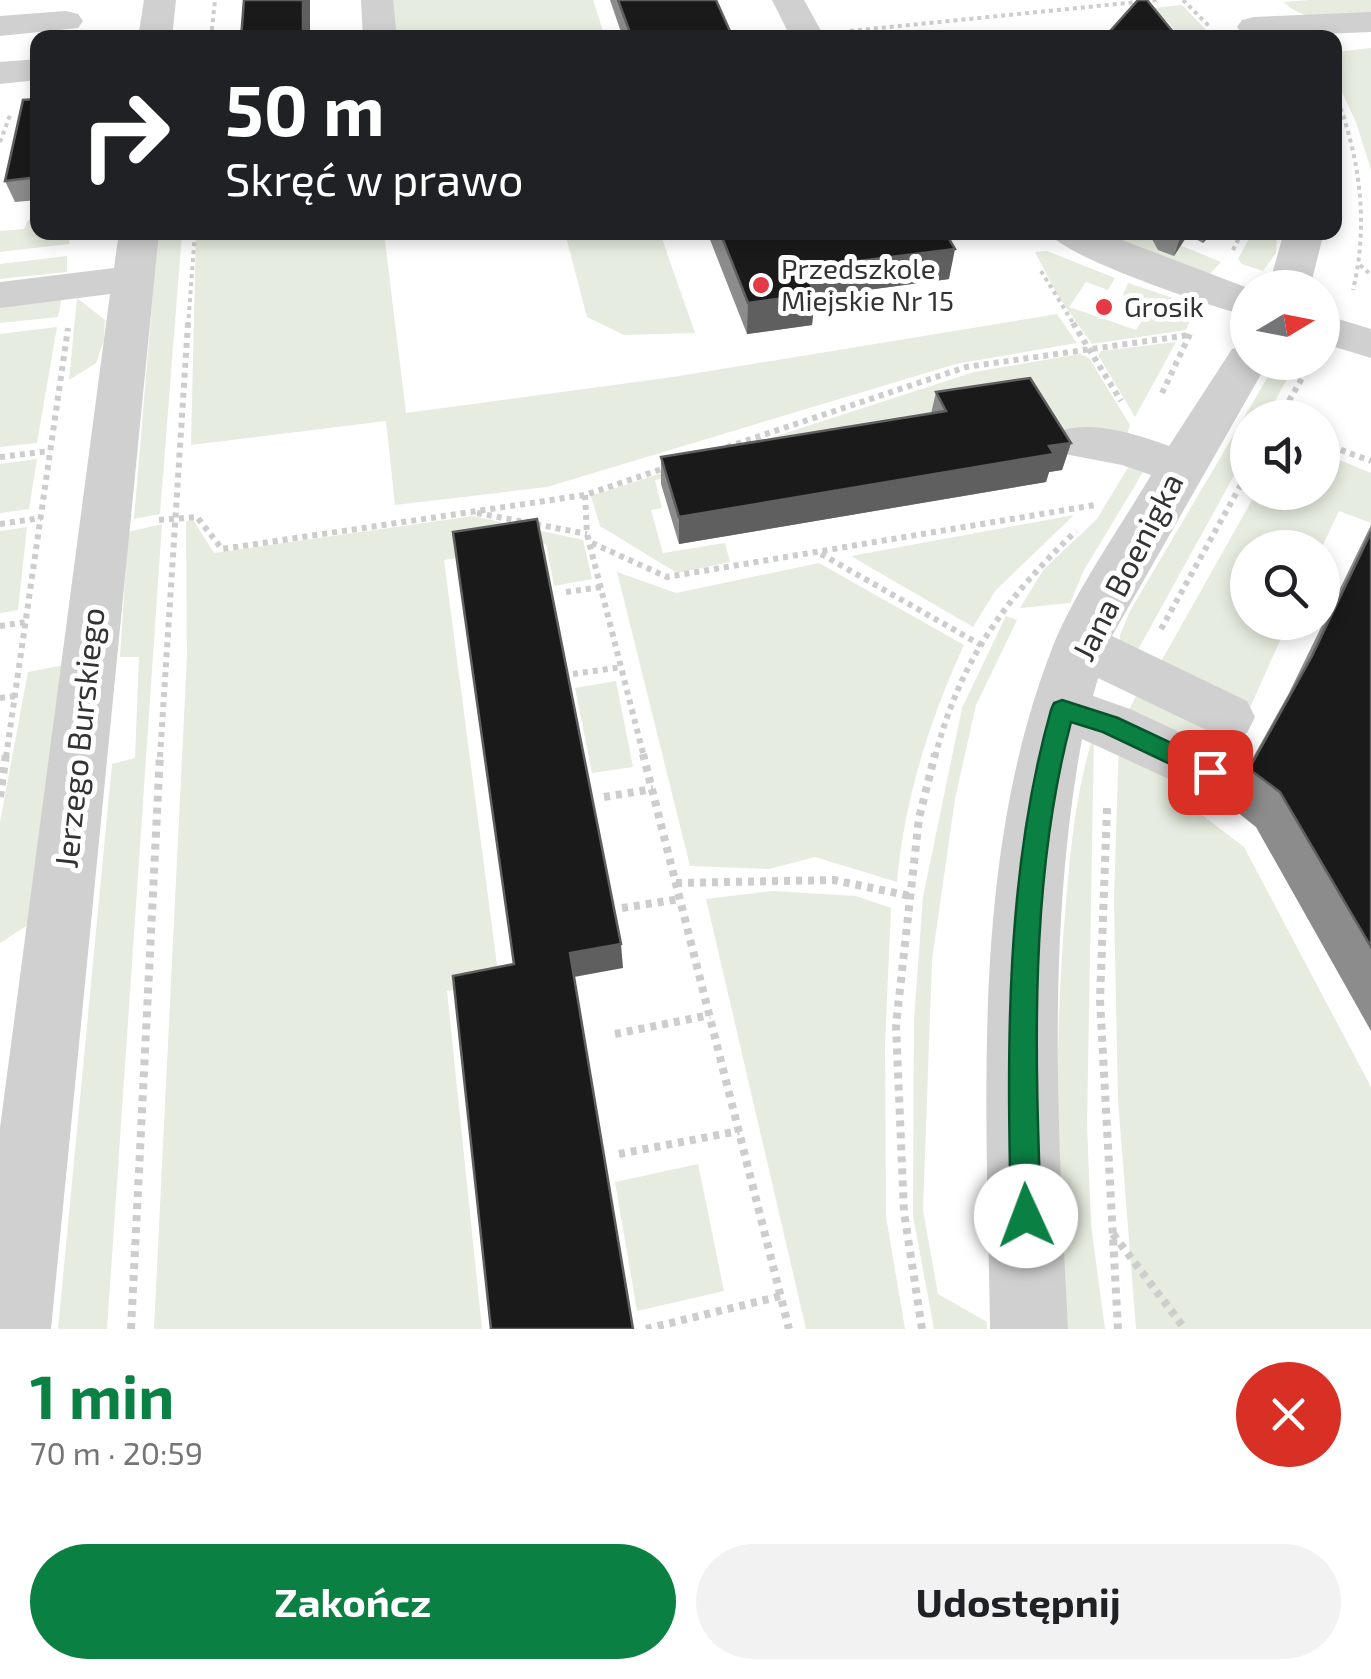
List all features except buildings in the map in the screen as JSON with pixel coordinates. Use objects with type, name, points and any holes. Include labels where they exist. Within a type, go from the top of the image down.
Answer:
[{"type":"street","points":[[155,30],[160,0]]},
{"type":"street","points":[[377,0],[379,30]]},
{"type":"street","points":[[788,0],[803,30]]},
{"type":"street","points":[[0,26],[64,19]]},
{"type":"street","points":[[1250,22],[1371,22]]},
{"type":"street","points":[[0,73],[30,71]]},
{"type":"street","points":[[1084,240],[1230,296]]},
{"type":"street","points":[[1293,270],[1302,240]]},
{"type":"street","name":"Jerzego Burskiego","points":[[0,295],[74,286],[136,256]]},
{"type":"street","name":"Jerzego Burskiego","points":[[12,1329],[136,256]]},
{"type":"street","points":[[1340,334],[1371,344]]},
{"type":"street","name":"Jana Boenigka","points":[[1030,1329],[1022,1065],[1033,879],[1046,770],[1086,717],[1081,645],[1178,467],[1234,380]]},
{"type":"street","points":[[1076,442],[1128,450],[1178,467]]},
{"type":"street","points":[[1081,645],[1227,716]]},
{"type":"street","points":[[1086,717],[1210,772]]},
{"type":"path","points":[[213,30],[215,0]]},
{"type":"path","points":[[871,30],[1157,0]]},
{"type":"path","points":[[1183,0],[1212,30]]},
{"type":"path","points":[[1132,2],[1143,16]]},
{"type":"path","points":[[0,142],[11,113],[24,111]]},
{"type":"path","points":[[131,1329],[174,518],[194,240]]},
{"type":"path","points":[[1037,264],[1130,415]]},
{"type":"path","points":[[1359,264],[1371,275]]},
{"type":"path","points":[[1,792],[74,286]]},
{"type":"path","points":[[712,452],[966,367],[1190,334]]},
{"type":"path","points":[[1340,449],[1371,461]]},
{"type":"path","points":[[0,457],[50,450]]},
{"type":"path","points":[[104,528],[196,516],[222,549],[585,495],[676,464]]},
{"type":"path","points":[[585,495],[587,534],[789,1329]]},
{"type":"path","points":[[592,543],[667,577],[1094,504]]},
{"type":"path","points":[[1138,670],[1230,504]]},
{"type":"path","points":[[470,512],[587,534]]},
{"type":"path","points":[[0,524],[40,518]]},
{"type":"path","points":[[820,553],[981,646]]},
{"type":"path","points":[[566,592],[602,586]]},
{"type":"path","points":[[0,626],[26,622]]},
{"type":"path","points":[[573,674],[622,667]]},
{"type":"path","points":[[0,698],[15,696]]},
{"type":"path","points":[[1086,717],[1118,1329]]},
{"type":"path","points":[[604,797],[654,789]]},
{"type":"path","points":[[676,883],[834,880],[910,896]]},
{"type":"path","points":[[622,908],[680,898]]},
{"type":"path","points":[[614,1034],[710,1015]]},
{"type":"path","points":[[619,1154],[739,1130]]},
{"type":"path","points":[[1112,1232],[1185,1329]]},
{"type":"path","points":[[646,1329],[780,1296]]},
{"type":"shaded area","points":[[389,0],[593,0],[603,30],[391,30]]},
{"type":"shaded area","points":[[1371,0],[1371,15],[1313,17],[1284,2]]},
{"type":"shaded area","points":[[1182,5],[1206,30],[1174,30],[1167,21],[1154,21],[1144,9]]},
{"type":"shaded area","points":[[1371,48],[1371,170],[1342,93],[1342,51]]},
{"type":"shaded area","points":[[28,220],[30,240],[70,240],[69,244],[0,252],[0,231],[24,229]]},
{"type":"shaded area","points":[[157,240],[181,240],[160,514],[134,519]]},
{"type":"shaded area","points":[[196,240],[385,240],[406,413],[673,377],[1057,314],[1077,343],[956,364],[547,487],[395,505],[386,421],[191,445]]},
{"type":"shaded area","points":[[567,240],[662,240],[695,333],[624,335],[587,317]]},
{"type":"shaded area","points":[[1114,240],[1167,240],[1221,262],[1209,275]]},
{"type":"shaded area","points":[[1248,240],[1277,240],[1276,253],[1264,270],[1242,264],[1238,259]]},
{"type":"shaded area","points":[[1047,251],[1115,278],[1108,290],[1086,282],[1069,307],[1136,330],[1152,306],[1123,295],[1128,283],[1197,306],[1186,330],[1092,344],[1058,296],[1035,252]]},
{"type":"shaded area","points":[[67,256],[67,272],[0,279],[0,264]]},
{"type":"shaded area","points":[[62,297],[58,317],[0,323],[0,303]]},
{"type":"shaded area","points":[[77,298],[105,320],[104,340],[96,363],[69,380]]},
{"type":"shaded area","points":[[57,327],[37,443],[0,447],[0,334]]},
{"type":"shaded area","points":[[1176,342],[1135,417],[1098,355],[1101,351]]},
{"type":"shaded area","points":[[1080,354],[1089,358],[1130,425],[1125,441],[932,437],[655,480],[662,508],[651,510],[663,553],[725,543],[730,562],[677,573],[600,526],[591,496],[974,372]]},
{"type":"shaded area","points":[[1266,380],[1287,380],[1275,400],[1254,400]]},
{"type":"shaded area","points":[[1230,441],[1230,483],[1134,657],[1120,649],[1120,635],[1130,611]]},
{"type":"shaded area","points":[[37,459],[29,509],[0,513],[0,464]]},
{"type":"shaded area","points":[[1340,460],[1371,473],[1371,523],[1339,511],[1330,530],[1235,530],[1246,510],[1340,510]]},
{"type":"shaded area","points":[[1130,464],[1143,472],[1084,570],[1070,603],[1020,608],[1044,569],[1097,519]]},
{"type":"shaded area","points":[[1074,515],[995,591],[973,627],[851,556]]},
{"type":"shaded area","points":[[473,516],[583,540],[592,579],[554,586],[546,544],[444,560],[499,980],[447,991],[482,1329],[154,1329],[187,656],[186,521],[193,520],[214,553]]},
{"type":"shaded area","points":[[162,524],[107,1329],[58,1329],[112,764],[135,758],[139,657],[120,657],[128,532]]},
{"type":"shaded area","points":[[27,527],[18,610],[0,613],[0,531]]},
{"type":"shaded area","points":[[1230,539],[1230,640],[1280,640],[1248,712],[1158,667]]},
{"type":"shaded area","points":[[819,563],[964,645],[920,760],[897,882],[815,857],[769,869],[690,866],[617,572],[676,593]]},
{"type":"shaded area","points":[[1006,616],[1017,620],[976,705],[955,799],[932,960],[923,1210],[938,1294],[987,1322],[987,1329],[934,1329],[913,1216],[914,1020],[923,897],[962,708]]},
{"type":"shaded area","points":[[74,663],[31,923],[0,943],[0,822],[28,672]]},
{"type":"shaded area","points":[[616,681],[633,767],[592,773],[575,688]]},
{"type":"shaded area","points":[[1141,686],[1239,732],[1221,770],[1123,722]]},
{"type":"shaded area","points":[[1094,733],[1087,1125],[1091,1225],[1105,1329],[1068,1329],[1059,1174],[1061,967],[1071,846]]},
{"type":"shaded area","points":[[1119,739],[1215,784],[1202,815],[1244,847],[1371,1087],[1371,1329],[1136,1329],[1118,1100],[1114,901]]},
{"type":"shaded area","points":[[773,891],[856,896],[891,908],[885,1046],[886,1216],[905,1329],[806,1329],[706,899]]},
{"type":"shaded area","points":[[698,1164],[724,1291],[637,1311],[615,1182]]},
{"type":"place","name":"Przedszkole Miejskie Nr 15","points":[[761,285]]},
{"type":"place","name":"Grosik","points":[[1104,307]]},
{"type":"route","points":[[1026,1216],[1022,1065],[1031,897],[1046,770],[1062,710],[1110,725],[1210,772]]}]
